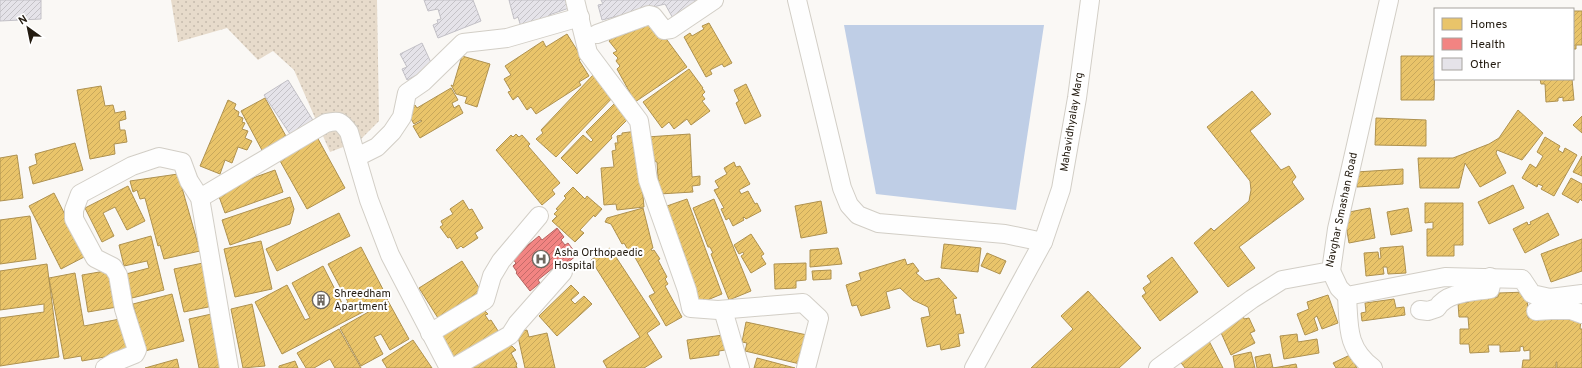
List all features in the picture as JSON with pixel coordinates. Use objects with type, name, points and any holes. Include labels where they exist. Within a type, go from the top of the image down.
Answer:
[{"type":"street","points":[[797,0],[842,188],[849,205],[858,215],[878,223],[1006,234],[1043,242]]},
{"type":"street","name":"Mahavidhyalay Marg","points":[[974,368],[1043,242],[1061,189],[1077,98],[1090,0]]},
{"type":"street","name":"Navghar Smashan Road","points":[[1158,368],[1252,298],[1282,280],[1331,271],[1337,229],[1389,0]]},
{"type":"street","points":[[597,34],[649,15],[653,16],[664,30],[671,29],[707,2]]},
{"type":"street","points":[[357,156],[377,147],[392,132],[402,117],[407,93],[423,82],[463,43],[507,38],[578,8],[588,53],[639,121],[648,180],[687,290],[691,308],[723,310],[803,303],[818,318],[806,368]]},
{"type":"street","points":[[200,198],[326,124],[336,121],[343,124],[349,132],[369,200],[390,255],[449,368]]},
{"type":"street","points":[[105,368],[115,362],[135,354],[137,350],[124,309],[118,275],[113,268],[95,258],[74,218],[74,210],[80,194],[132,166],[159,157],[182,162],[189,181],[200,198],[229,368]]},
{"type":"street","points":[[430,333],[485,300],[492,276],[501,260],[539,216]]},
{"type":"street","points":[[1331,271],[1339,288],[1347,296],[1350,336],[1360,356],[1373,368]]},
{"type":"street","points":[[453,368],[510,335],[522,318],[563,272]]},
{"type":"street","points":[[1347,296],[1445,277],[1522,279],[1532,294],[1546,306],[1571,310],[1582,314]]},
{"type":"street","points":[[1420,310],[1428,311],[1437,308],[1446,298],[1455,295],[1490,289],[1490,277]]},
{"type":"street","points":[[1546,306],[1582,294]]},
{"type":"street","points":[[723,310],[740,368]]},
{"type":"shaded area","points":[[171,0],[377,0],[379,121],[359,141],[330,152],[294,70],[273,51],[258,60],[227,28],[178,42]]},
{"type":"water","points":[[844,25],[1044,25],[1016,210],[876,194]]},
{"type":"building: Homes","points":[[1574,11],[1582,11],[1582,45],[1576,45],[1576,49],[1574,49]]},
{"type":"building: Homes","points":[[653,21],[687,67],[635,102],[617,69],[620,66],[616,61],[618,58],[613,53],[617,51],[609,41],[622,31],[626,34]]},
{"type":"building: Homes","points":[[709,23],[732,63],[724,67],[722,64],[710,70],[712,74],[706,77],[684,37],[690,33],[692,36],[704,29],[702,26]]},
{"type":"building: Homes","points":[[567,34],[582,58],[579,60],[589,76],[579,82],[581,85],[536,114],[531,107],[527,110],[518,96],[513,100],[508,92],[511,91],[504,79],[511,75],[505,66],[543,41],[546,47]]},
{"type":"building: Homes","points":[[462,56],[490,64],[477,107],[465,103],[467,97],[456,94],[451,85],[453,86]]},
{"type":"building: Homes","points":[[1401,56],[1434,56],[1434,100],[1401,100]]},
{"type":"building: Homes","points":[[689,69],[705,92],[702,95],[705,99],[702,101],[710,111],[691,125],[687,119],[674,129],[669,122],[662,128],[643,102]]},
{"type":"building: Homes","points":[[594,74],[616,94],[556,157],[536,139],[543,133],[541,130]]},
{"type":"building: Homes","points":[[1540,80],[1572,80],[1574,100],[1563,101],[1563,97],[1558,98],[1558,101],[1546,102],[1545,84],[1541,84]]},
{"type":"building: Homes","points":[[746,84],[761,116],[745,124],[736,103],[739,101],[734,90]]},
{"type":"building: Homes","points":[[101,86],[105,106],[113,105],[115,113],[125,111],[126,119],[119,121],[120,130],[125,130],[127,142],[114,144],[115,154],[90,159],[77,90]]},
{"type":"building: Homes","points":[[451,88],[458,100],[452,103],[454,108],[459,105],[463,113],[420,138],[413,126],[422,121],[421,120],[414,124],[406,110],[415,105],[417,108]]},
{"type":"building: Homes","points":[[1252,91],[1271,114],[1250,131],[1281,170],[1289,166],[1296,177],[1292,182],[1304,199],[1239,247],[1255,268],[1228,287],[1194,243],[1211,228],[1214,231],[1249,201],[1251,190],[1250,181],[1207,127]]},
{"type":"building: Homes","points":[[265,98],[287,138],[263,152],[241,111]]},
{"type":"building: Homes","points":[[228,100],[236,104],[234,109],[239,112],[238,116],[243,118],[242,122],[245,123],[242,129],[248,131],[245,138],[252,141],[247,150],[238,147],[232,163],[225,160],[220,174],[200,166]]},
{"type":"building: Homes","points":[[615,103],[630,117],[577,174],[561,158],[583,135],[591,142],[593,140],[586,132]]},
{"type":"building: Homes","points":[[1518,110],[1543,133],[1522,160],[1497,150],[1496,153],[1506,173],[1480,187],[1465,163],[1459,188],[1420,188],[1418,158],[1453,158],[1489,144],[1499,138]]},
{"type":"building: Homes","points":[[1582,116],[1582,133],[1573,125]]},
{"type":"building: Homes","points":[[1376,118],[1426,120],[1426,146],[1375,145]]},
{"type":"building: Homes","points":[[637,131],[644,207],[617,210],[616,204],[604,205],[601,168],[614,167],[612,151],[616,150],[615,143],[618,143],[617,136],[622,135],[622,133]]},
{"type":"building: Homes","points":[[516,134],[519,137],[522,135],[530,144],[528,146],[560,183],[552,190],[555,194],[542,205],[496,150],[511,135],[513,137]]},
{"type":"building: Homes","points":[[690,134],[692,177],[700,176],[700,185],[692,186],[693,192],[659,194],[657,162],[648,160],[647,137]]},
{"type":"building: Homes","points":[[317,137],[345,188],[307,209],[279,159]]},
{"type":"building: Homes","points":[[1545,137],[1560,146],[1558,150],[1563,153],[1565,148],[1577,155],[1554,196],[1541,189],[1543,186],[1538,184],[1537,187],[1522,178],[1530,164],[1536,168],[1543,156],[1537,152]]},
{"type":"building: Homes","points":[[75,143],[83,170],[33,184],[29,167],[37,164],[35,154]]},
{"type":"building: Homes","points":[[17,155],[23,198],[0,201],[0,158]]},
{"type":"building: Homes","points":[[1582,156],[1582,176],[1573,172]]},
{"type":"building: Homes","points":[[734,162],[736,167],[740,166],[750,184],[739,190],[741,194],[748,191],[755,204],[757,203],[761,211],[746,219],[744,217],[744,220],[733,226],[729,218],[726,220],[721,209],[724,208],[714,190],[719,188],[715,181],[727,174],[724,168]]},
{"type":"building: Homes","points":[[1403,169],[1403,184],[1357,187],[1356,172]]},
{"type":"building: Homes","points":[[275,170],[283,192],[225,213],[217,191]]},
{"type":"building: Homes","points":[[178,174],[200,251],[164,259],[160,245],[158,246],[145,198],[140,199],[137,190],[133,192],[130,181]]},
{"type":"building: Homes","points":[[1571,178],[1582,184],[1582,201],[1580,199],[1578,203],[1562,194]]},
{"type":"building: Homes","points":[[1513,185],[1524,208],[1489,224],[1478,202]]},
{"type":"building: Homes","points":[[128,186],[145,221],[127,230],[115,207],[103,213],[114,236],[102,242],[85,208]]},
{"type":"building: Homes","points":[[573,187],[585,199],[587,196],[602,209],[580,230],[584,233],[575,242],[552,221],[557,216],[554,214],[558,210],[556,209],[566,198],[564,196]]},
{"type":"building: Homes","points":[[54,193],[86,256],[61,269],[29,206]]},
{"type":"building: Homes","points":[[290,197],[294,209],[290,224],[230,245],[222,220]]},
{"type":"building: Homes","points":[[687,199],[722,294],[700,303],[681,255],[684,253],[682,247],[679,248],[664,207]]},
{"type":"building: Homes","points":[[714,199],[751,291],[729,300],[711,254],[713,253],[710,247],[708,247],[693,208]]},
{"type":"building: Homes","points":[[463,200],[469,210],[472,209],[483,228],[475,233],[478,238],[463,248],[461,246],[457,249],[450,237],[448,238],[440,227],[443,225],[441,221],[453,214],[450,209]]},
{"type":"building: Homes","points":[[821,201],[827,233],[801,238],[795,206]]},
{"type":"building: Homes","points":[[1425,203],[1463,203],[1463,245],[1454,245],[1454,256],[1427,256],[1427,229],[1433,229],[1433,222],[1425,223]]},
{"type":"building: Homes","points":[[643,208],[653,248],[651,249],[652,251],[654,250],[660,259],[658,260],[667,277],[665,279],[668,284],[665,286],[682,317],[666,326],[649,296],[655,293],[632,252],[630,253],[624,243],[622,244],[611,224],[605,222],[607,218]]},
{"type":"building: Homes","points":[[1370,208],[1375,238],[1349,243],[1344,213]]},
{"type":"building: Homes","points":[[1408,208],[1412,231],[1391,235],[1387,212]]},
{"type":"building: Homes","points":[[339,213],[350,236],[277,271],[266,249]]},
{"type":"building: Homes","points":[[1548,213],[1559,235],[1525,253],[1513,229],[1527,222],[1528,225],[1531,224],[1530,222]]},
{"type":"building: Homes","points":[[30,216],[36,259],[0,264],[0,220]]},
{"type":"building: Homes","points":[[751,234],[764,254],[761,256],[766,264],[751,273],[741,256],[744,254],[743,252],[739,254],[734,245]]},
{"type":"building: Homes","points":[[151,236],[164,290],[132,298],[126,274],[149,268],[147,261],[124,266],[119,245]]},
{"type":"building: Homes","points":[[1582,239],[1582,271],[1551,282],[1541,254]]},
{"type":"building: Homes","points":[[261,241],[272,289],[235,297],[224,249]]},
{"type":"building: Homes","points":[[944,244],[981,248],[978,272],[941,268]]},
{"type":"building: Homes","points":[[1403,246],[1406,273],[1388,274],[1387,267],[1383,267],[1384,274],[1366,276],[1364,253],[1378,252],[1379,259],[1381,258],[1380,248]]},
{"type":"building: Homes","name":"Shreedham Apartment","points":[[361,247],[388,299],[282,354],[255,302],[287,285],[305,320],[310,318],[292,283],[323,266],[343,305],[348,302],[328,264]]},
{"type":"building: Homes","points":[[610,248],[660,324],[647,333],[662,357],[644,368],[607,368],[603,361],[640,337],[591,260]]},
{"type":"building: Homes","points":[[838,248],[842,264],[810,267],[810,250]]},
{"type":"building: Homes","points":[[987,253],[1006,261],[1000,274],[981,266]]},
{"type":"building: Homes","points":[[1172,257],[1198,292],[1160,321],[1142,296],[1146,293],[1143,288],[1151,282],[1147,276]]},
{"type":"building: Homes","points":[[905,259],[907,265],[913,263],[919,271],[916,273],[925,281],[939,278],[957,298],[953,299],[956,315],[960,314],[964,333],[958,334],[960,346],[941,350],[940,344],[927,347],[921,318],[930,316],[928,307],[913,300],[900,288],[886,292],[890,308],[861,316],[857,305],[852,306],[846,285],[861,280],[859,273]]},
{"type":"building: Homes","points":[[462,261],[481,291],[438,318],[419,288]]},
{"type":"building: Homes","points":[[203,263],[213,306],[184,312],[174,269]]},
{"type":"building: Homes","points":[[806,263],[806,280],[796,281],[796,288],[775,289],[774,264]]},
{"type":"building: Homes","points":[[47,264],[59,357],[0,366],[0,318],[44,312],[44,304],[0,310],[0,271]]},
{"type":"building: Homes","points":[[111,270],[117,307],[88,312],[82,275]]},
{"type":"building: Homes","points":[[831,270],[831,279],[813,280],[812,271]]},
{"type":"building: Homes","points":[[75,273],[84,326],[125,318],[133,352],[82,361],[81,356],[64,359],[49,278]]},
{"type":"building: Homes","points":[[571,285],[579,293],[571,300],[575,304],[584,296],[592,304],[557,336],[539,316]]},
{"type":"building: Homes","points":[[1088,291],[1141,348],[1119,368],[1031,368],[1073,329],[1061,316]]},
{"type":"building: Homes","points":[[1527,292],[1528,318],[1581,319],[1580,329],[1582,329],[1582,368],[1557,368],[1556,362],[1556,368],[1522,368],[1523,360],[1530,360],[1530,350],[1524,351],[1523,346],[1520,347],[1520,351],[1500,352],[1500,345],[1488,345],[1489,352],[1470,353],[1469,344],[1460,344],[1460,329],[1469,329],[1468,317],[1459,317],[1458,303],[1469,302],[1468,295],[1485,298],[1498,297],[1498,293]]},
{"type":"building: Homes","points":[[172,294],[184,341],[145,351],[133,304]]},
{"type":"building: Homes","points":[[1328,295],[1338,323],[1322,329],[1317,316],[1314,318],[1318,330],[1305,335],[1297,314],[1309,309],[1307,302]]},
{"type":"building: Homes","points":[[1394,299],[1396,308],[1404,307],[1405,315],[1362,321],[1361,313],[1366,312],[1365,303]]},
{"type":"building: Homes","points":[[388,301],[409,339],[390,350],[381,334],[374,337],[383,354],[361,366],[340,328]]},
{"type":"building: Homes","points":[[252,304],[265,366],[243,368],[231,309]]},
{"type":"building: Homes","points":[[483,309],[488,314],[485,315],[489,321],[491,320],[500,334],[452,362],[437,335]]},
{"type":"building: Homes","points":[[216,313],[226,368],[199,368],[189,319]]},
{"type":"building: Homes","points":[[1243,315],[1244,319],[1249,318],[1255,331],[1250,333],[1255,343],[1231,355],[1218,326]]},
{"type":"building: Homes","points":[[746,322],[807,335],[800,364],[745,351],[747,343],[742,342]]},
{"type":"building: Homes","points":[[339,329],[361,368],[335,368],[330,359],[314,368],[306,368],[297,353]]},
{"type":"building: Homes","points":[[527,330],[529,337],[547,333],[555,368],[525,368],[517,332]]},
{"type":"building: Homes","points":[[1297,334],[1298,342],[1317,339],[1319,353],[1284,359],[1280,336]]},
{"type":"building: Homes","points":[[723,335],[725,350],[719,351],[719,355],[690,359],[687,340]]},
{"type":"building: Homes","points":[[413,340],[432,368],[387,368],[382,360]]},
{"type":"building: Homes","points":[[1209,341],[1223,368],[1185,368],[1179,360]]},
{"type":"building: Homes","points":[[510,344],[516,350],[511,353],[517,364],[517,368],[468,368]]},
{"type":"building: Homes","points":[[1251,352],[1255,368],[1235,368],[1233,356]]},
{"type":"building: Homes","points":[[1270,354],[1273,368],[1257,368],[1255,357]]},
{"type":"building: Homes","points":[[1350,355],[1357,368],[1336,368],[1333,363]]},
{"type":"building: Homes","points":[[757,358],[795,368],[754,368]]},
{"type":"building: Homes","points":[[177,359],[179,368],[145,368]]},
{"type":"building: Homes","points":[[295,361],[298,368],[279,368],[279,366]]},
{"type":"building: Homes","points":[[1296,364],[1297,368],[1273,368]]},
{"type":"building: Health","points":[[557,228],[564,237],[561,240],[565,245],[568,243],[577,255],[561,268],[558,264],[538,280],[540,283],[530,291],[516,273],[517,272],[513,266],[516,263],[512,258],[539,236],[542,240]]},
{"type":"building: Other","points":[[0,0],[41,0],[41,19],[0,21]]},
{"type":"building: Other","points":[[424,0],[473,0],[481,21],[438,38],[433,25],[438,23],[437,20],[441,19],[438,9],[428,11]]},
{"type":"building: Other","points":[[509,0],[570,0],[572,7],[549,15],[550,19],[521,27],[518,17],[514,19]]},
{"type":"building: Other","points":[[601,0],[695,0],[697,6],[675,22],[665,4],[602,20],[598,5],[603,4]]},
{"type":"building: Other","points":[[422,43],[433,67],[407,80],[402,69],[407,67],[400,54]]},
{"type":"building: Other","points":[[288,80],[314,122],[292,137],[264,95]]},
{"type":"place","name":"Asha Orthopaedic Hospital","points":[[541,259]]},
{"type":"place","name":"Shreedham Apartment","points":[[321,300]]}]
